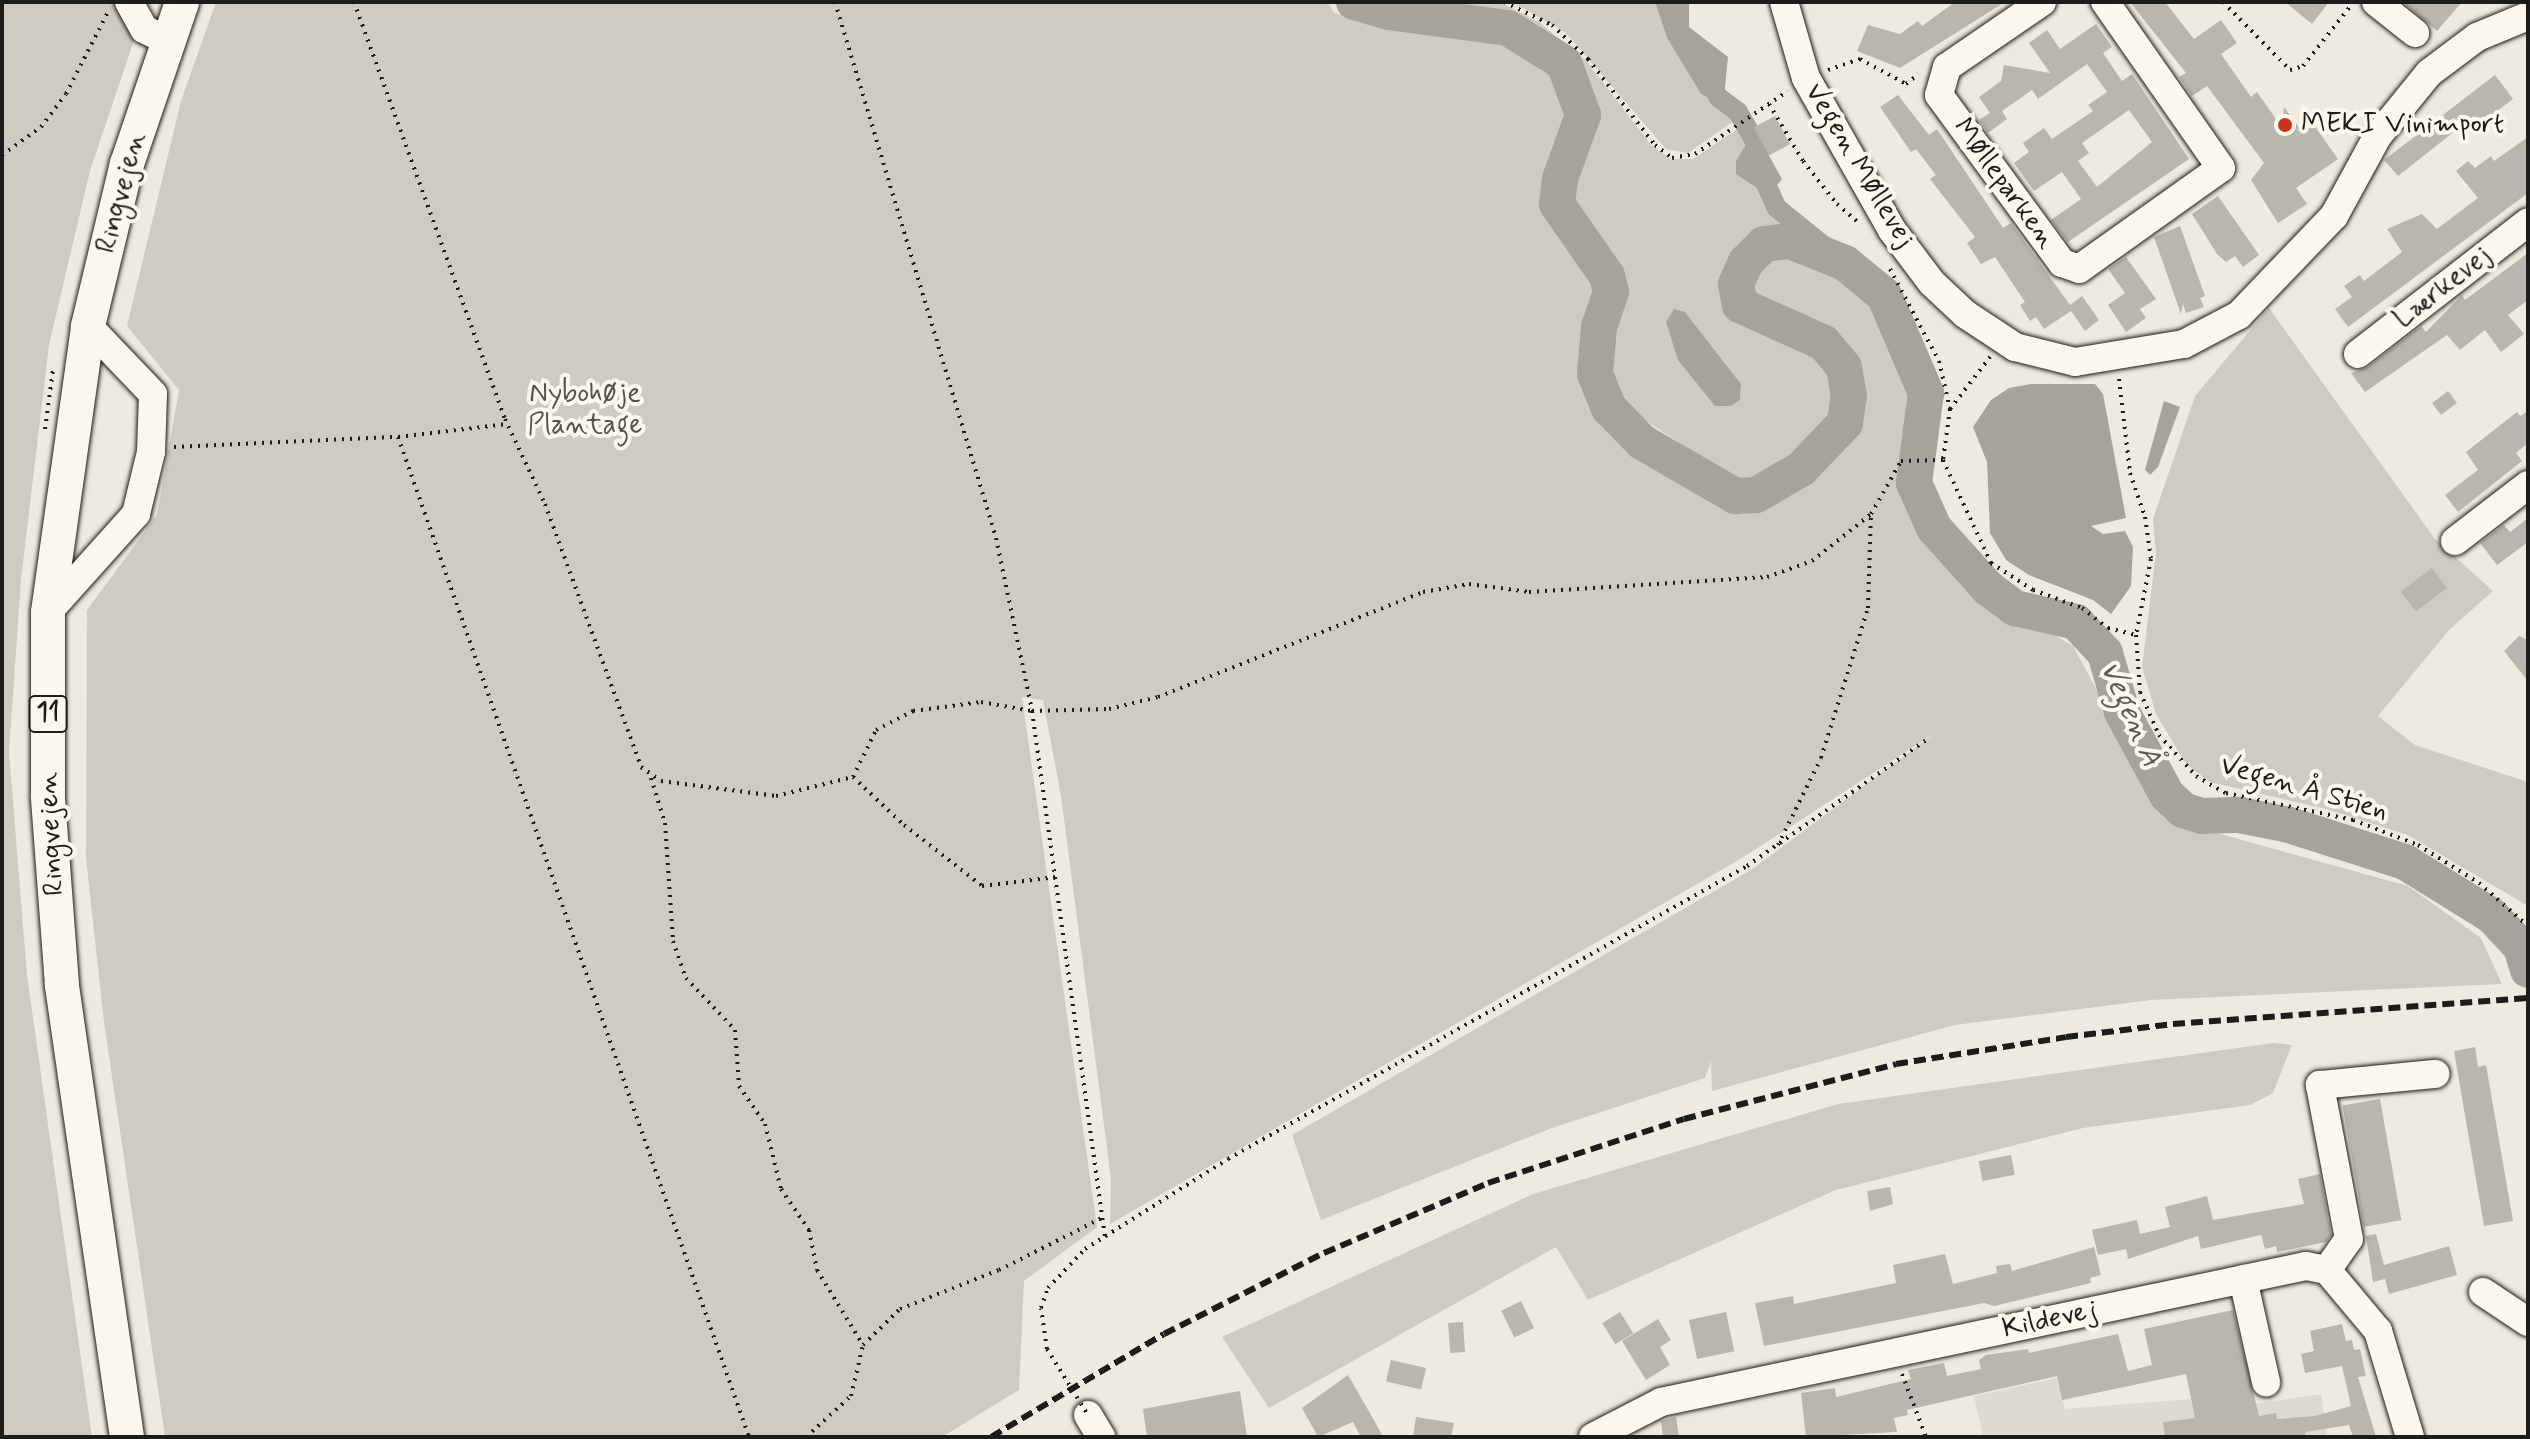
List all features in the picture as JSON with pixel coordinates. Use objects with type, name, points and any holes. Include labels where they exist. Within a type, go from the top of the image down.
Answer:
[{"type":"main road","name":"Ringvejen","points":[[127,1437],[62,985],[48,797],[48,612],[88,326],[127,164],[166,40],[182,2]]},
{"type":"street","points":[[129,2],[144,29],[166,40]]},
{"type":"street","name":"Vegen Møllevej","points":[[1784,2],[1806,78],[1900,241],[1965,314],[2006,341],[2075,362],[2184,344],[2239,315],[2334,216],[2377,137],[2429,73],[2477,37],[2528,16]]},
{"type":"street","points":[[1944,79],[1947,67],[2042,2]]},
{"type":"street","name":"Mølleparken","points":[[1944,79],[1939,95],[2062,263],[2079,269],[2221,168],[2105,2]]},
{"type":"street","points":[[2376,2],[2415,33]]},
{"type":"street","name":"Lærkevej","points":[[2358,354],[2528,222]]},
{"type":"street","points":[[48,612],[136,514],[152,446],[153,394],[88,326]]},
{"type":"street","points":[[2455,541],[2528,485]]},
{"type":"street","points":[[2410,1437],[2378,1331],[2327,1270],[2349,1239],[2320,1085],[2435,1074]]},
{"type":"street","name":"Kildevej","points":[[1593,1437],[1661,1402],[2306,1266],[2327,1270]]},
{"type":"street","points":[[2243,1279],[2266,1382]]},
{"type":"street","points":[[2483,1292],[2528,1322]]},
{"type":"path","points":[[2,155],[41,127],[66,94],[113,2]]},
{"type":"path","points":[[354,2],[507,424],[545,504],[636,756],[650,775],[665,823],[673,941],[686,978],[735,1030],[739,1086],[765,1124],[781,1189],[809,1230],[817,1270],[863,1345]]},
{"type":"path","points":[[835,2],[996,538],[1032,711],[1105,1237]]},
{"type":"path","points":[[1504,2],[1552,25],[1588,59],[1655,145],[1672,158],[1695,154],[1806,78],[1860,59],[1906,84],[1920,74],[1944,79]]},
{"type":"path","points":[[2223,2],[2290,70],[2303,66],[2354,2]]},
{"type":"path","points":[[1769,104],[1803,161],[1837,204],[1862,226]]},
{"type":"path","points":[[1888,265],[1939,361],[1950,409],[1943,460],[1991,563],[2033,590],[2082,608],[2108,628],[2136,635]]},
{"type":"path","points":[[1950,409],[1977,368],[2006,341]]},
{"type":"path","name":"Vegen Å Stien","points":[[2117,357],[2130,473],[2145,517],[2151,559],[2136,635],[2140,692],[2159,735],[2196,776],[2226,793],[2353,820],[2418,845],[2479,883],[2528,926]]},
{"type":"path","points":[[152,446],[207,449],[398,437],[507,424]]},
{"type":"path","points":[[398,437],[749,1437]]},
{"type":"path","points":[[853,777],[876,730],[913,711],[981,702],[1032,711],[1109,709],[1158,697],[1423,592],[1469,584],[1529,592],[1767,577],[1812,561],[1871,514],[1905,460],[1943,460]]},
{"type":"path","points":[[1777,847],[1821,758],[1868,608],[1871,514]]},
{"type":"path","points":[[1095,1426],[1047,1349],[1041,1308],[1048,1288],[1085,1249],[1228,1159],[1777,847],[1925,741]]},
{"type":"path","points":[[650,775],[776,796],[853,777]]},
{"type":"path","points":[[853,777],[904,825],[982,886],[1056,877]]},
{"type":"path","points":[[806,1437],[851,1396],[863,1345],[900,1309],[999,1270],[1102,1218]]},
{"type":"path","points":[[1894,1353],[1926,1437]]},
{"type":"shaded area","points":[[1655,2],[1689,2],[1689,27],[1728,57],[1724,97],[1739,108],[1736,114],[1701,94],[1667,38]]},
{"type":"shaded area","points":[[1747,143],[1762,143],[1782,179],[1769,196],[1736,174],[1736,161]]},
{"type":"shaded area","points":[[1674,309],[1685,312],[1741,384],[1740,400],[1731,406],[1715,406],[1678,360],[1666,322]]},
{"type":"shaded area","points":[[2031,384],[2095,384],[2103,394],[2126,518],[2091,526],[2103,534],[2125,531],[2133,547],[2131,586],[2111,614],[2093,600],[2029,575],[2006,560],[1990,533],[1987,462],[1973,427],[1991,400],[2009,388]]},
{"type":"shaded area","points":[[2164,401],[2180,407],[2158,467],[2150,475],[2145,470]]},
{"type":"shaded area","points":[[2057,1378],[2065,1409],[2190,1399],[2194,1413],[2321,1394],[2327,1437],[1983,1437],[1974,1396]]},
{"type":"green space","points":[[2,2],[120,2],[137,31],[90,171],[49,345],[21,580],[9,752],[27,975],[92,1437],[2,1437]]},
{"type":"green space","name":"Nybohøje Plantage","points":[[216,2],[1328,2],[1334,13],[1394,27],[1505,37],[1546,59],[1563,81],[1570,103],[1568,130],[1550,187],[1550,205],[1598,283],[1584,353],[1588,387],[1630,443],[1711,499],[1738,509],[1756,507],[1833,455],[1853,423],[1855,378],[1843,346],[1821,329],[1758,300],[1752,286],[1752,273],[1767,255],[1782,252],[1830,267],[1875,302],[1914,389],[1900,481],[1905,505],[1996,617],[2048,631],[2073,646],[2160,807],[2199,828],[2408,886],[2481,938],[2502,984],[2151,1000],[1955,1025],[1712,1091],[1711,1061],[1705,1078],[1552,1128],[1321,1220],[1292,1135],[1751,870],[1935,733],[1742,858],[1110,1224],[1111,1179],[1061,796],[1043,700],[1022,697],[1097,1227],[1024,1281],[1019,1390],[942,1437],[165,1437],[104,1022],[86,858],[87,610],[157,515],[179,390],[127,326],[181,101]]},
{"type":"green space","points":[[1375,2],[1500,2],[1539,22],[1587,62],[1652,146],[1671,159],[1693,159],[1742,126],[1752,143],[1747,143],[1760,194],[1769,196],[1774,209],[1806,236],[1767,231],[1751,238],[1721,285],[1744,326],[1795,338],[1825,354],[1835,368],[1841,406],[1804,451],[1752,480],[1739,482],[1625,407],[1613,380],[1610,334],[1623,285],[1567,189],[1593,112],[1579,63],[1533,26],[1474,12]],"holes":[[[1685,312],[1741,384],[1740,400],[1731,406]]]},
{"type":"green space","points":[[1513,2],[1655,2],[1667,38],[1701,94],[1736,114],[1735,120],[1688,153],[1666,149],[1566,33]]},
{"type":"green space","points":[[2269,308],[2435,539],[2493,591],[2450,629],[2378,716],[2415,745],[2528,782],[2528,906],[2408,835],[2326,809],[2210,782],[2186,764],[2156,714],[2142,667],[2156,553],[2153,519],[2195,396]]},
{"type":"green space","points":[[2273,1043],[2292,1045],[2273,1093],[2250,1105],[2083,1128],[1836,1190],[1588,1300],[1556,1247],[1269,1408],[1222,1337],[1533,1194],[1838,1104]]},
{"type":"building","points":[[1955,2],[2005,2],[1900,68],[1857,51],[1868,25],[1900,34],[1918,21],[1922,26]]},
{"type":"building","points":[[2130,2],[2165,2],[2194,39],[2221,20],[2237,43],[2221,54],[2251,97],[2257,92],[2283,129],[2284,107],[2303,133],[2314,125],[2338,159],[2296,188],[2307,204],[2278,223],[2251,180],[2264,163],[2207,86],[2192,96],[2179,77],[2186,73]]},
{"type":"building","points":[[2285,2],[2329,2],[2312,24]]},
{"type":"building","points":[[2403,2],[2462,2],[2437,31]]},
{"type":"building","points":[[2096,24],[2112,47],[2103,53],[2122,81],[2132,74],[2189,159],[2068,242],[2051,220],[2081,199],[2062,172],[2034,191],[2014,163],[2029,152],[2023,143],[2044,128],[2052,139],[2093,111],[2088,105],[2107,92],[2087,64],[2038,99],[2032,90],[2002,111],[2007,119],[1988,133],[1979,120],[1990,113],[1979,97],[2001,81],[2004,65],[2050,73],[2029,43],[2047,30],[2060,49]],"holes":[[[2129,110],[2152,142],[2097,187],[2078,161],[2089,153],[2082,143]]]},
{"type":"building","points":[[2495,75],[2513,99],[2480,124],[2474,116],[2398,176],[2384,160]]},
{"type":"building","points":[[1898,95],[1929,135],[1937,129],[2003,228],[2011,223],[2070,305],[2082,296],[2099,320],[2085,331],[2071,311],[2044,329],[2036,317],[2030,321],[2020,305],[2025,302],[1995,257],[1981,264],[1967,243],[1975,237],[1930,179],[1936,175],[1916,149],[1911,152],[1880,107]]},
{"type":"building","points":[[1775,116],[1790,144],[1769,156],[1754,127]]},
{"type":"building","points":[[2528,137],[2528,193],[2348,327],[2335,309],[2352,297],[2344,286],[2360,275],[2364,281],[2402,252],[2387,229],[2422,214],[2437,229],[2478,198],[2456,171],[2468,161],[2475,168],[2491,156],[2494,161]]},
{"type":"building","points":[[2218,196],[2259,255],[2243,267],[2235,256],[2226,262],[2217,254],[2192,214]]},
{"type":"building","points":[[2180,226],[2205,296],[2200,298],[2204,307],[2186,313],[2183,304],[2181,314],[2154,237]]},
{"type":"building","points":[[2528,253],[2528,300],[2508,315],[2524,334],[2501,352],[2485,330],[2460,350],[2447,335],[2365,392],[2351,373],[2368,367],[2421,326],[2426,332],[2462,295],[2465,300]]},
{"type":"building","points":[[2126,257],[2156,299],[2140,309],[2146,318],[2126,332],[2108,305],[2125,293],[2108,269]]},
{"type":"building","points":[[2448,391],[2457,403],[2441,415],[2432,403]]},
{"type":"building","points":[[2528,411],[2528,443],[2516,453],[2522,461],[2458,512],[2445,495],[2478,470],[2466,452],[2517,412],[2520,416]]},
{"type":"building","points":[[2528,518],[2528,542],[2497,565],[2480,543],[2504,525],[2510,532]]},
{"type":"building","points":[[2432,568],[2447,588],[2416,611],[2401,591]]},
{"type":"building","points":[[2519,636],[2528,640],[2528,681],[2504,651]]},
{"type":"building","points":[[2475,1047],[2478,1067],[2486,1065],[2513,1221],[2484,1226],[2454,1051]]},
{"type":"building","points":[[2380,1099],[2401,1220],[2364,1227],[2343,1106]]},
{"type":"building","points":[[2011,1155],[2015,1175],[1982,1181],[1979,1161]]},
{"type":"building","points":[[2320,1174],[2331,1235],[2326,1242],[2277,1252],[2276,1246],[2265,1249],[2261,1235],[2201,1249],[2198,1236],[2128,1259],[2126,1249],[2098,1255],[2092,1230],[2137,1220],[2140,1234],[2170,1227],[2165,1207],[2207,1196],[2213,1220],[2304,1204],[2298,1179]]},
{"type":"building","points":[[1890,1187],[1893,1204],[1870,1211],[1867,1191]]},
{"type":"building","points":[[2376,1234],[2384,1265],[2449,1246],[2457,1275],[2389,1294],[2385,1279],[2373,1282],[2366,1236]]},
{"type":"building","points":[[2094,1247],[2101,1275],[2090,1278],[2091,1283],[1994,1306],[1984,1303],[1764,1346],[1755,1303],[1793,1296],[1794,1304],[1896,1283],[1893,1265],[1945,1254],[1953,1284],[1997,1273],[1996,1266],[2010,1264],[2012,1271]]},
{"type":"building","points":[[1521,1301],[1534,1328],[1514,1338],[1501,1311]]},
{"type":"building","points":[[2233,1310],[2259,1416],[2276,1413],[2277,1419],[2315,1416],[2351,1406],[2342,1366],[2305,1373],[2301,1354],[2314,1351],[2310,1331],[2342,1324],[2346,1341],[2352,1340],[2354,1350],[2360,1349],[2366,1376],[2358,1377],[2376,1437],[2353,1437],[2349,1425],[2305,1432],[2306,1437],[2165,1437],[2163,1422],[2195,1418],[2186,1374],[2062,1400],[2057,1376],[1907,1410],[1908,1415],[1894,1418],[1897,1432],[1806,1437],[1801,1393],[1835,1388],[1836,1397],[1911,1379],[1908,1370],[1944,1363],[1947,1376],[1981,1369],[1979,1360],[1986,1355],[2028,1349],[2029,1353],[2118,1334],[2128,1371],[2152,1365],[2144,1329]]},
{"type":"building","points":[[1620,1312],[1633,1333],[1615,1344],[1602,1323]]},
{"type":"building","points":[[1726,1312],[1734,1351],[1697,1359],[1689,1320]]},
{"type":"building","points":[[1658,1319],[1671,1340],[1660,1347],[1670,1365],[1646,1380],[1622,1341]]},
{"type":"building","points":[[1463,1322],[1465,1352],[1450,1353],[1448,1323]]},
{"type":"building","points":[[1391,1360],[1426,1368],[1421,1390],[1386,1381]]},
{"type":"building","points":[[1348,1375],[1383,1437],[1361,1437],[1353,1422],[1318,1437],[1302,1408]]},
{"type":"building","points":[[1240,1391],[1247,1437],[1147,1437],[1143,1409]]},
{"type":"building","points":[[1416,1417],[1454,1423],[1451,1437],[1413,1437]]},
{"type":"building","points":[[1676,1417],[1679,1437],[1663,1437],[1661,1421]]},
{"type":"waterway","name":"Vegen Å","points":[[1354,2],[1388,12],[1508,28],[1564,63],[1583,115],[1560,179],[1557,204],[1607,276],[1611,292],[1599,327],[1595,374],[1609,408],[1642,442],[1735,496],[1756,495],[1801,469],[1845,423],[1849,396],[1844,367],[1824,343],[1740,305],[1736,284],[1746,262],[1764,244],[1790,241],[1845,263],[1884,295],[1926,393],[1914,483],[1934,528],[1988,588],[2015,608],[2076,622],[2105,653],[2122,712],[2167,795],[2183,810],[2202,816],[2240,815],[2289,825],[2405,862],[2492,916],[2521,947],[2528,970]]},
{"type":"waterway","points":[[1718,97],[1738,112],[1755,142],[1762,175],[1777,208],[1845,263]]},
{"type":"railway","points":[[991,1437],[1164,1334],[1324,1253],[1488,1183],[1684,1119],[1896,1064],[2066,1037],[2173,1024],[2528,998]]},
{"type":"place","name":"MEKI Vinimport","points":[[2285,125]]}]
